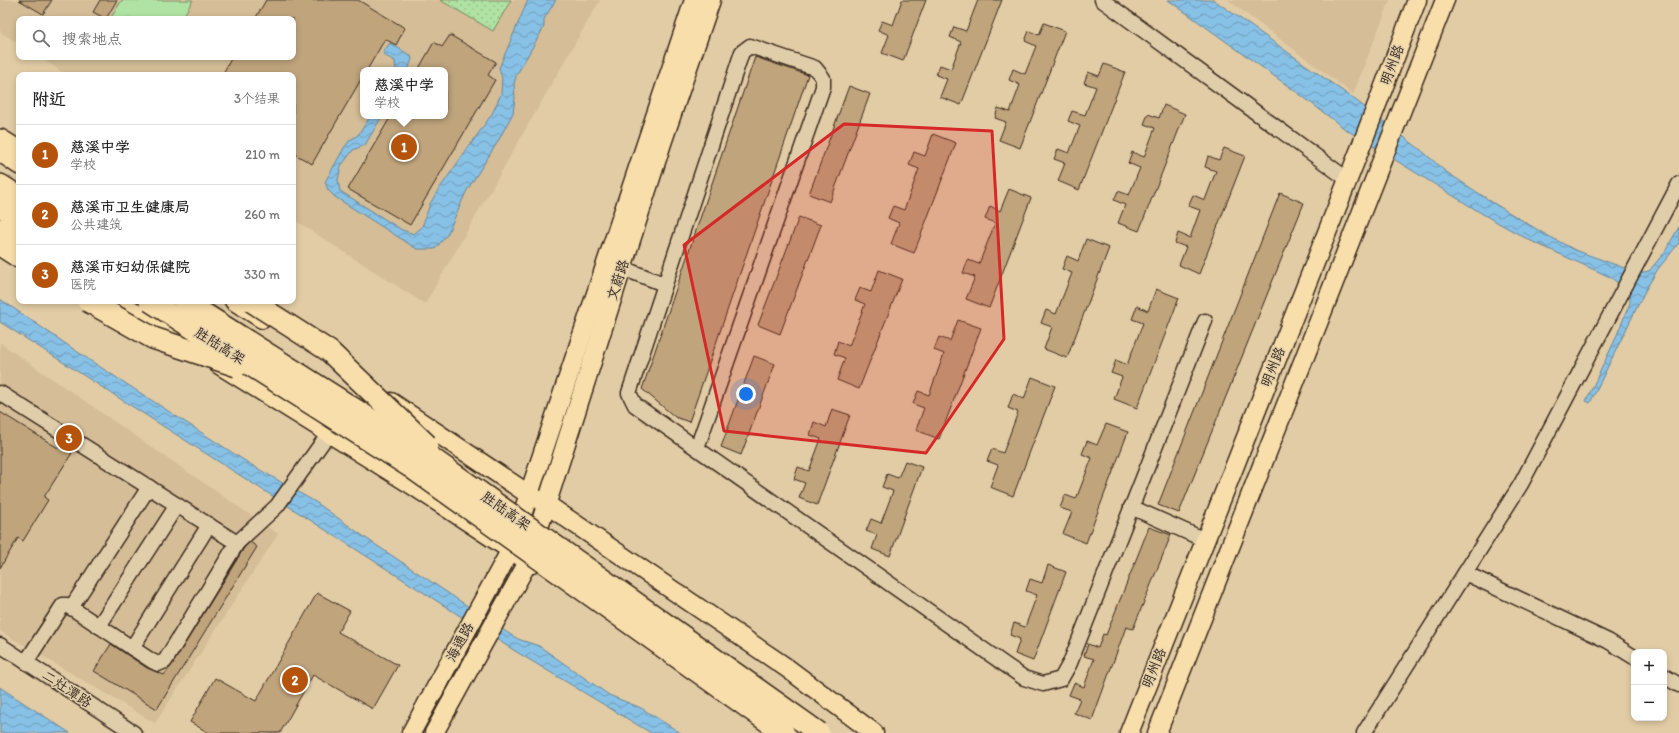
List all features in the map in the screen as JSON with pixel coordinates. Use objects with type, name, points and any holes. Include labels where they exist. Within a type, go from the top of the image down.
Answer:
[{"type":"highway","points":[[0,140],[16,150]]},
{"type":"highway","points":[[0,185],[16,195]]},
{"type":"highway","points":[[0,206],[16,216]]},
{"type":"highway","points":[[0,245],[16,255]]},
{"type":"highway","points":[[93,304],[153,338],[267,376]]},
{"type":"highway","name":"胜陆高架","points":[[155,304],[412,468],[782,733]]},
{"type":"highway","name":"胜陆高架","points":[[189,304],[430,457],[819,733]]},
{"type":"highway","points":[[256,304],[329,351],[471,486]]},
{"type":"main road","name":"文蔚路","points":[[510,551],[694,0]]},
{"type":"main road","name":"文蔚路","points":[[528,562],[662,143],[711,0]]},
{"type":"main road","name":"明州路","points":[[1129,733],[1360,149],[1417,0]]},
{"type":"main road","name":"明州路","points":[[1157,733],[1445,0]]},
{"type":"main road","points":[[0,152],[16,162]]},
{"type":"main road","points":[[0,228],[16,238]]},
{"type":"main road","points":[[122,304],[409,482],[782,733]]},
{"type":"main road","points":[[239,304],[346,372],[528,494],[546,504],[787,668],[874,733]]},
{"type":"main road","name":"海通路","points":[[411,733],[510,551]]},
{"type":"main road","name":"海通路","points":[[434,733],[528,562]]},
{"type":"street","points":[[1102,0],[1347,179]]},
{"type":"street","points":[[697,448],[823,88],[823,78],[815,68],[750,46],[742,52],[629,393],[635,405],[1024,678],[1043,684],[1061,678],[1070,662],[1204,321]]},
{"type":"street","points":[[1364,733],[1521,484],[1679,184]]},
{"type":"street","points":[[622,268],[664,284]]},
{"type":"street","points":[[0,393],[237,542]]},
{"type":"street","points":[[26,662],[63,605],[71,608],[158,664],[165,661],[237,542],[277,506],[329,433]]},
{"type":"street","points":[[71,608],[149,487]]},
{"type":"street","points":[[99,626],[177,505]]},
{"type":"street","points":[[1131,507],[1205,540]]},
{"type":"street","points":[[132,648],[209,525]]},
{"type":"street","points":[[1465,572],[1608,641],[1631,655]]},
{"type":"street","name":"二灶潭路","points":[[0,645],[134,733]]},
{"type":"street","points":[[1667,678],[1679,685]]},
{"type":"highlighted area","points":[[844,124],[992,131],[1004,339],[926,453],[724,431],[684,245]]},
{"type":"shaded area","points":[[0,0],[600,0],[425,304],[296,221],[296,72],[62,72],[44,60],[296,60],[296,16],[16,16],[16,42],[0,32]]},
{"type":"shaded area","points":[[1228,0],[1390,0],[1353,94]]},
{"type":"shaded area","points":[[0,343],[278,534],[155,723],[0,631]]},
{"type":"green space","points":[[122,0],[193,0],[184,16],[112,16]]},
{"type":"green space","points":[[440,0],[511,0],[493,31]]},
{"type":"water","points":[[528,0],[556,0],[544,19],[544,27],[516,76],[514,84],[515,98],[513,113],[497,143],[466,192],[447,235],[435,249],[417,249],[335,197],[328,190],[325,182],[344,148],[350,140],[358,135],[369,119],[380,119],[365,145],[353,150],[341,166],[338,180],[340,191],[402,230],[414,234],[422,227],[430,204],[437,192],[492,114],[501,94],[502,78],[499,68]]},
{"type":"water","points":[[1168,0],[1214,0],[1354,99],[1421,150],[1445,171],[1495,204],[1543,233],[1575,250],[1638,273],[1649,271],[1664,253],[1679,227],[1679,243],[1658,269],[1645,291],[1590,403],[1586,401],[1614,342],[1630,303],[1630,296],[1626,289],[1610,277],[1529,240],[1486,216],[1345,129],[1302,96]]},
{"type":"water","points":[[390,43],[411,56],[412,59],[409,67],[396,67],[395,61],[384,55],[384,51]]},
{"type":"water","points":[[0,299],[91,361],[250,464],[317,503],[370,541],[511,635],[539,646],[609,695],[641,708],[681,733],[651,733],[515,651],[0,322]]},
{"type":"water","points":[[0,687],[1,688],[70,733],[0,733]]},
{"type":"building","points":[[19,0],[52,0],[43,14]]},
{"type":"building","points":[[100,0],[117,0],[108,16],[100,16],[93,12]]},
{"type":"building","points":[[266,0],[358,0],[405,28],[396,45],[385,39],[369,67],[360,67],[360,81],[312,164],[296,155],[296,72],[224,72],[230,60],[296,60],[296,16],[257,16]]},
{"type":"building","points":[[902,0],[926,0],[903,61],[882,53],[889,35],[878,30],[882,21],[893,25]]},
{"type":"building","points":[[978,0],[1002,0],[961,105],[940,97],[947,79],[936,75],[940,65],[951,69],[961,42],[950,37],[954,27],[966,31]]},
{"type":"building","points":[[1044,23],[1065,31],[1020,148],[999,140],[1006,122],[995,118],[998,108],[1010,112],[1020,85],[1009,80],[1013,69],[1025,74],[1036,46],[1025,41],[1029,31],[1039,35]]},
{"type":"building","points":[[450,35],[496,62],[488,75],[495,80],[410,225],[348,189],[389,119],[448,119],[448,67],[420,67],[434,42],[442,47]]},
{"type":"building","points":[[755,57],[808,75],[689,422],[675,417],[642,389]]},
{"type":"building","points":[[1104,64],[1125,72],[1079,190],[1058,181],[1065,163],[1054,159],[1058,149],[1069,153],[1080,126],[1068,121],[1072,111],[1085,115],[1096,87],[1084,83],[1088,72],[1099,76]]},
{"type":"building","points":[[849,86],[870,94],[830,202],[809,194]]},
{"type":"building","points":[[1164,105],[1185,114],[1139,231],[1118,223],[1125,205],[1114,200],[1118,191],[1129,195],[1140,168],[1128,163],[1132,152],[1144,157],[1155,128],[1144,124],[1148,114],[1159,118]]},
{"type":"building","points":[[933,134],[956,143],[914,253],[891,244],[899,223],[888,218],[893,206],[904,210],[919,169],[909,165],[914,152],[925,156]]},
{"type":"building","points":[[1224,148],[1245,156],[1199,274],[1179,265],[1186,247],[1175,243],[1178,233],[1190,238],[1200,210],[1188,206],[1193,195],[1205,200],[1216,171],[1205,167],[1208,156],[1219,160]]},
{"type":"building","points":[[1009,189],[1031,198],[989,308],[966,299],[975,277],[963,273],[968,260],[979,264],[995,223],[985,219],[990,206],[1000,211]]},
{"type":"building","points":[[1280,193],[1304,203],[1179,513],[1158,505]]},
{"type":"building","points":[[799,217],[821,225],[780,334],[758,325]]},
{"type":"building","points":[[1086,239],[1109,248],[1067,358],[1044,349],[1052,327],[1041,323],[1046,310],[1056,314],[1072,273],[1062,269],[1067,256],[1078,261]]},
{"type":"building","points":[[879,270],[902,279],[859,389],[837,380],[845,358],[834,354],[838,341],[849,346],[865,304],[855,300],[860,288],[871,292]]},
{"type":"building","points":[[1156,289],[1179,298],[1137,408],[1114,399],[1122,377],[1111,373],[1116,360],[1127,365],[1143,323],[1132,319],[1137,306],[1148,311]]},
{"type":"building","points":[[958,320],[981,328],[939,439],[916,430],[924,408],[913,404],[918,391],[929,395],[944,354],[934,350],[939,337],[950,341]]},
{"type":"building","points":[[754,356],[775,364],[741,455],[721,447]]},
{"type":"building","points":[[1032,377],[1055,386],[1013,496],[990,487],[998,465],[987,461],[992,449],[1003,453],[1018,412],[1008,408],[1013,394],[1024,399]]},
{"type":"building","points":[[832,409],[850,415],[817,505],[799,498],[805,483],[794,479],[798,467],[809,471],[821,439],[810,435],[814,422],[826,427]]},
{"type":"building","points":[[0,412],[58,448],[60,445],[72,453],[44,497],[48,500],[23,541],[18,538],[0,568]]},
{"type":"building","points":[[1106,424],[1128,432],[1086,543],[1063,534],[1072,512],[1060,508],[1065,495],[1076,499],[1092,458],[1082,454],[1087,441],[1097,445]]},
{"type":"building","points":[[905,461],[922,467],[890,556],[872,549],[877,535],[866,531],[871,519],[881,523],[893,491],[882,487],[887,474],[898,478]]},
{"type":"building","points":[[1149,527],[1171,535],[1133,629],[1126,627],[1092,720],[1074,713],[1080,699],[1069,695],[1074,683],[1084,687],[1094,659],[1084,656],[1088,644],[1098,648],[1103,634],[1106,635]]},
{"type":"building","points":[[250,542],[257,547],[157,709],[94,671],[111,644],[147,668],[164,675],[172,665],[244,548]]},
{"type":"building","points":[[1048,565],[1066,572],[1033,661],[1015,654],[1020,639],[1010,635],[1014,623],[1025,627],[1037,595],[1026,591],[1030,579],[1042,583]]},
{"type":"building","points":[[317,593],[350,611],[338,632],[398,665],[373,709],[313,675],[280,733],[209,733],[190,722],[215,678],[256,701]]},
{"type":"place","name":"慈溪中学","points":[[404,147]]},
{"type":"place","name":"慈溪市妇幼保健院","points":[[69,438]]},
{"type":"place","name":"慈溪市卫生健康局","points":[[295,680]]}]
